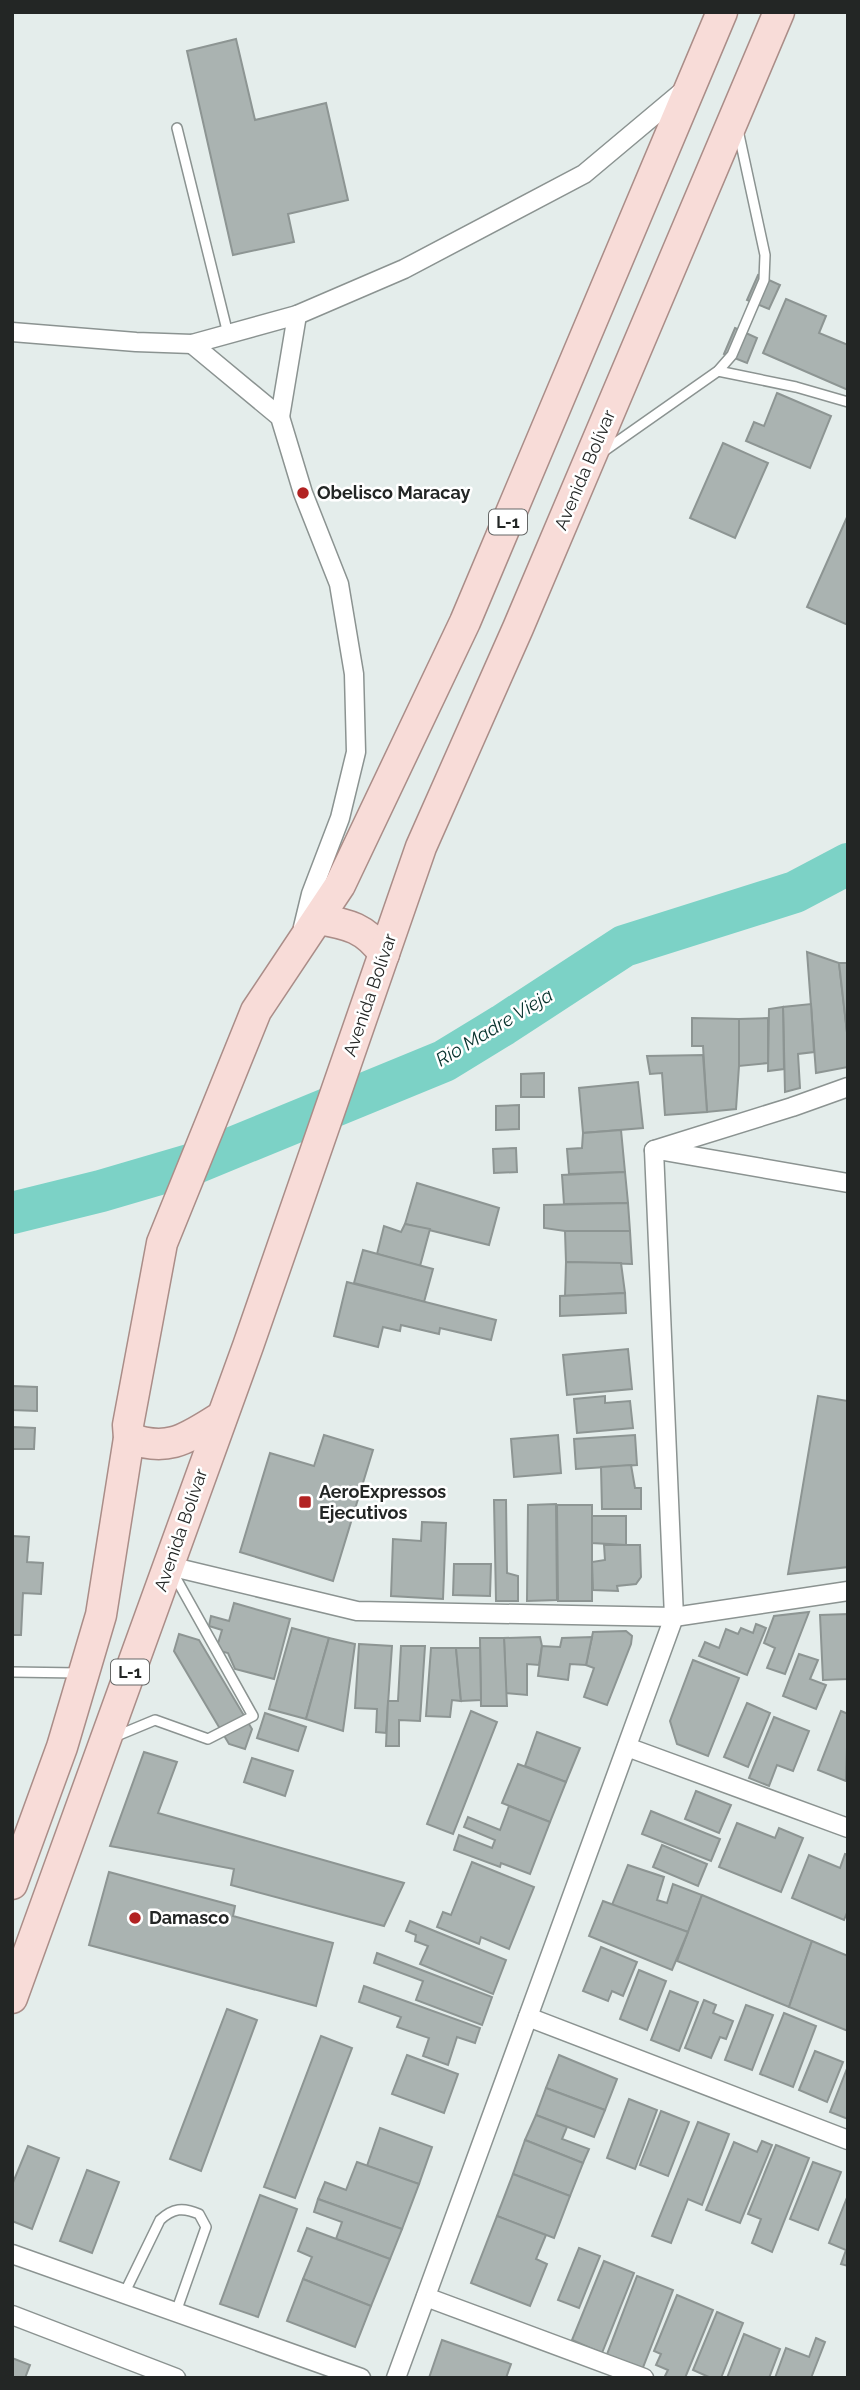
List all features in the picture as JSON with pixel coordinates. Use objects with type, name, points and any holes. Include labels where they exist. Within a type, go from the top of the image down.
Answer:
[{"type":"main road","name":"L-1","points":[[12,1884],[62,1747],[101,1615],[128,1431],[162,1243],[256,1011],[340,885],[465,622],[722,12]]},
{"type":"main road","name":"Avenida Bolívar","points":[[12,1998],[248,1346],[421,847],[588,463],[779,12]]},
{"type":"main road","points":[[318,919],[361,930],[375,940],[384,954]]},
{"type":"main road","points":[[128,1431],[146,1444],[157,1446],[186,1439],[221,1417]]},
{"type":"street","points":[[12,332],[192,344],[297,315],[404,269],[584,174],[694,83]]},
{"type":"street","points":[[297,315],[280,417],[303,493],[339,584],[354,674],[356,752],[340,818],[312,894],[298,950]]},
{"type":"street","points":[[192,344],[280,417]]},
{"type":"street","points":[[654,1150],[848,1087]]},
{"type":"street","points":[[654,1150],[848,1183]]},
{"type":"street","points":[[396,2378],[674,1616],[654,1150]]},
{"type":"street","points":[[169,1566],[357,1611],[674,1616],[848,1591]]},
{"type":"street","points":[[627,1747],[848,1828]]},
{"type":"street","points":[[528,2017],[848,2140]]},
{"type":"street","points":[[12,2254],[361,2378]]},
{"type":"street","points":[[426,2297],[644,2378]]},
{"type":"street","points":[[12,2315],[176,2378]]},
{"type":"lane","points":[[588,463],[718,370],[732,355],[764,280],[765,255],[735,116]]},
{"type":"lane","points":[[177,128],[228,334]]},
{"type":"lane","points":[[718,370],[796,387],[848,402]]},
{"type":"lane","points":[[106,1740],[155,1720],[208,1739],[253,1716],[169,1566]]},
{"type":"lane","points":[[12,1672],[83,1674]]},
{"type":"lane","points":[[124,2294],[160,2220],[170,2211],[187,2208],[199,2214],[206,2227],[176,2312]]},
{"type":"building","points":[[236,39],[255,120],[326,103],[348,200],[288,214],[294,242],[233,255],[187,51]]},
{"type":"building","points":[[758,275],[780,285],[769,309],[747,300]]},
{"type":"building","points":[[786,299],[826,316],[819,333],[848,345],[848,390],[763,353]]},
{"type":"building","points":[[735,328],[757,338],[747,363],[724,354]]},
{"type":"building","points":[[777,393],[831,416],[810,468],[746,441],[754,422],[764,426]]},
{"type":"building","points":[[723,443],[768,463],[735,538],[690,518]]},
{"type":"building","points":[[848,515],[848,625],[807,607]]},
{"type":"building","points":[[807,952],[839,963],[848,1041],[848,1067],[816,1073]]},
{"type":"building","points":[[839,963],[848,963],[848,1041]]},
{"type":"building","points":[[811,1004],[814,1052],[798,1054],[800,1088],[785,1092],[783,1007]]},
{"type":"building","points":[[783,1007],[784,1069],[768,1071],[769,1009]]},
{"type":"building","points":[[692,1018],[739,1019],[736,1109],[707,1112],[703,1046],[692,1046]]},
{"type":"building","points":[[768,1018],[768,1063],[739,1066],[739,1019]]},
{"type":"building","points":[[703,1055],[707,1112],[665,1115],[662,1073],[650,1074],[647,1056]]},
{"type":"building","points":[[544,1073],[544,1097],[521,1097],[521,1074]]},
{"type":"building","points":[[638,1082],[643,1128],[583,1133],[579,1088]]},
{"type":"building","points":[[519,1105],[519,1129],[496,1130],[496,1106]]},
{"type":"building","points":[[621,1130],[625,1172],[569,1174],[567,1149],[582,1148],[583,1133]]},
{"type":"building","points":[[516,1148],[517,1172],[494,1173],[493,1149]]},
{"type":"building","points":[[625,1172],[628,1203],[564,1204],[562,1175]]},
{"type":"building","points":[[417,1183],[499,1208],[489,1245],[405,1224]]},
{"type":"building","points":[[628,1203],[630,1231],[565,1231],[544,1228],[544,1205]]},
{"type":"building","points":[[405,1224],[430,1229],[420,1266],[377,1254],[384,1226],[401,1232]]},
{"type":"building","points":[[565,1231],[630,1231],[632,1264],[566,1262]]},
{"type":"building","points":[[363,1250],[433,1269],[424,1302],[354,1283]]},
{"type":"building","points":[[566,1262],[621,1263],[625,1293],[565,1296]]},
{"type":"building","points":[[347,1282],[496,1320],[491,1340],[440,1328],[439,1334],[401,1325],[400,1331],[383,1327],[378,1347],[334,1336]]},
{"type":"building","points":[[625,1293],[626,1313],[560,1316],[560,1296]]},
{"type":"building","points":[[628,1349],[632,1389],[567,1395],[563,1355]]},
{"type":"building","points":[[12,1386],[37,1387],[37,1411],[12,1410]]},
{"type":"building","points":[[605,1396],[605,1403],[630,1401],[633,1428],[577,1433],[574,1399]]},
{"type":"building","points":[[818,1396],[848,1401],[848,1567],[788,1574]]},
{"type":"building","points":[[12,1427],[35,1428],[34,1449],[12,1449]]},
{"type":"building","points":[[324,1435],[373,1450],[333,1581],[240,1552],[270,1453],[314,1466]]},
{"type":"building","points":[[558,1435],[561,1473],[514,1477],[511,1439]]},
{"type":"building","points":[[635,1435],[637,1465],[576,1469],[574,1439]]},
{"type":"building","points":[[631,1465],[635,1488],[641,1488],[641,1509],[602,1509],[601,1467]]},
{"type":"building","points":[[494,1500],[506,1500],[507,1573],[518,1576],[518,1601],[496,1601]]},
{"type":"building","points":[[556,1504],[557,1600],[527,1601],[528,1505]]},
{"type":"building","points":[[557,1505],[592,1505],[592,1601],[558,1601]]},
{"type":"building","points":[[592,1516],[626,1516],[626,1545],[592,1543]]},
{"type":"building","points":[[422,1522],[446,1523],[443,1599],[391,1596],[393,1539],[421,1541]]},
{"type":"building","points":[[12,1536],[29,1537],[27,1562],[43,1563],[41,1594],[23,1593],[21,1635],[12,1635]]},
{"type":"building","points":[[604,1545],[640,1545],[641,1577],[636,1584],[617,1586],[618,1591],[593,1590],[592,1562],[605,1560]]},
{"type":"building","points":[[454,1564],[491,1564],[490,1596],[453,1595]]},
{"type":"building","points":[[234,1603],[290,1619],[274,1679],[235,1669],[228,1653],[216,1650],[222,1630],[209,1626],[211,1616],[229,1621]]},
{"type":"building","points":[[809,1612],[785,1674],[767,1668],[775,1648],[764,1643],[774,1616]]},
{"type":"building","points":[[848,1614],[848,1679],[823,1680],[820,1615]]},
{"type":"building","points":[[756,1624],[766,1628],[747,1675],[699,1656],[705,1642],[719,1648],[726,1629],[738,1634],[741,1628],[753,1633]]},
{"type":"building","points":[[292,1628],[329,1638],[306,1719],[269,1709]]},
{"type":"building","points":[[626,1631],[632,1636],[631,1644],[607,1705],[584,1697],[594,1668],[586,1665],[593,1632]]},
{"type":"building","points":[[179,1634],[199,1640],[252,1729],[245,1749],[229,1744],[174,1651]]},
{"type":"building","points":[[540,1637],[542,1646],[539,1665],[527,1664],[527,1695],[506,1693],[504,1638]]},
{"type":"building","points":[[592,1637],[586,1665],[570,1664],[568,1680],[538,1676],[542,1646],[560,1647],[562,1638]]},
{"type":"building","points":[[329,1638],[355,1644],[343,1731],[306,1719]]},
{"type":"building","points":[[480,1638],[504,1638],[507,1706],[481,1706]]},
{"type":"building","points":[[359,1644],[392,1646],[386,1733],[376,1732],[377,1709],[355,1708]]},
{"type":"building","points":[[401,1646],[425,1646],[420,1721],[399,1720],[399,1746],[386,1746],[388,1701],[398,1701]]},
{"type":"building","points":[[431,1648],[456,1648],[461,1701],[452,1700],[450,1717],[426,1716]]},
{"type":"building","points":[[456,1648],[480,1648],[481,1700],[461,1701]]},
{"type":"building","points":[[799,1654],[818,1660],[810,1679],[826,1685],[816,1709],[783,1696]]},
{"type":"building","points":[[693,1660],[739,1678],[708,1756],[677,1744],[670,1721]]},
{"type":"building","points":[[747,1703],[770,1713],[748,1767],[724,1757]]},
{"type":"building","points":[[471,1711],[497,1722],[453,1834],[427,1824]]},
{"type":"building","points":[[841,1711],[848,1714],[846,1781],[818,1770]]},
{"type":"building","points":[[265,1713],[306,1727],[298,1751],[257,1738]]},
{"type":"building","points":[[774,1717],[809,1731],[793,1771],[777,1765],[769,1786],[749,1778]]},
{"type":"building","points":[[537,1732],[580,1748],[566,1782],[525,1766]]},
{"type":"building","points":[[144,1752],[177,1762],[158,1813],[404,1883],[384,1926],[231,1885],[234,1869],[110,1846]]},
{"type":"building","points":[[252,1758],[293,1771],[285,1796],[244,1782]]},
{"type":"building","points":[[518,1764],[566,1782],[550,1822],[502,1803]]},
{"type":"building","points":[[696,1791],[731,1805],[719,1833],[685,1819]]},
{"type":"building","points":[[509,1806],[550,1822],[530,1874],[501,1863],[500,1867],[454,1850],[459,1835],[492,1848],[495,1840],[464,1827],[468,1817],[500,1830]]},
{"type":"building","points":[[651,1811],[720,1839],[711,1861],[642,1834]]},
{"type":"building","points":[[737,1823],[775,1838],[779,1828],[803,1838],[781,1892],[719,1867]]},
{"type":"building","points":[[662,1845],[707,1864],[698,1886],[653,1867]]},
{"type":"building","points":[[845,1854],[848,1855],[848,1910],[844,1920],[792,1898],[809,1855],[840,1868]]},
{"type":"building","points":[[472,1862],[534,1887],[509,1949],[481,1937],[479,1944],[437,1927],[443,1912],[451,1915]]},
{"type":"building","points":[[628,1865],[664,1877],[657,1900],[667,1903],[673,1884],[702,1895],[688,1932],[612,1905]]},
{"type":"building","points":[[109,1872],[235,1906],[233,1916],[333,1943],[316,2006],[89,1945]]},
{"type":"building","points":[[702,1895],[812,1941],[789,2007],[677,1961]]},
{"type":"building","points":[[603,1901],[688,1932],[672,1970],[589,1936]]},
{"type":"building","points":[[410,1921],[506,1960],[493,1994],[420,1964],[428,1946],[415,1941],[416,1935],[406,1931]]},
{"type":"building","points":[[812,1941],[848,1956],[848,2031],[789,2007]]},
{"type":"building","points":[[601,1947],[637,1962],[623,1996],[612,1991],[608,2001],[583,1991]]},
{"type":"building","points":[[377,1953],[492,1997],[482,2025],[416,2000],[423,1981],[374,1963]]},
{"type":"building","points":[[639,1970],[666,1981],[647,2030],[620,2019]]},
{"type":"building","points":[[364,1986],[480,2028],[475,2043],[457,2037],[448,2065],[423,2056],[429,2038],[397,2027],[401,2017],[359,2002]]},
{"type":"building","points":[[670,1991],[698,2002],[679,2051],[651,2040]]},
{"type":"building","points":[[704,2000],[716,2005],[713,2013],[733,2021],[726,2039],[720,2037],[711,2058],[685,2048]]},
{"type":"building","points":[[746,2005],[773,2015],[752,2070],[725,2060]]},
{"type":"building","points":[[227,2009],[257,2020],[201,2171],[170,2159]]},
{"type":"building","points":[[784,2013],[816,2026],[793,2087],[760,2074]]},
{"type":"building","points":[[321,2036],[352,2048],[295,2198],[264,2187]]},
{"type":"building","points":[[815,2051],[843,2062],[827,2102],[799,2090]]},
{"type":"building","points":[[407,2055],[458,2074],[444,2113],[392,2094]]},
{"type":"building","points":[[559,2055],[617,2079],[605,2110],[546,2088]]},
{"type":"building","points":[[848,2066],[848,2119],[830,2112]]},
{"type":"building","points":[[546,2088],[605,2110],[594,2137],[536,2115]]},
{"type":"building","points":[[629,2099],[657,2110],[635,2169],[607,2158]]},
{"type":"building","points":[[661,2111],[689,2122],[668,2176],[640,2165]]},
{"type":"building","points":[[536,2115],[567,2127],[562,2139],[589,2149],[583,2163],[525,2140]]},
{"type":"building","points":[[698,2122],[729,2134],[702,2205],[688,2199],[671,2243],[652,2236]]},
{"type":"building","points":[[380,2128],[432,2147],[419,2184],[367,2166]]},
{"type":"building","points":[[525,2140],[583,2163],[570,2196],[513,2174]]},
{"type":"building","points":[[762,2141],[772,2145],[740,2223],[706,2210],[734,2142],[757,2152]]},
{"type":"building","points":[[776,2145],[809,2158],[772,2252],[752,2243],[761,2219],[748,2214]]},
{"type":"building","points":[[28,2146],[59,2158],[32,2229],[12,2221],[12,2185]]},
{"type":"building","points":[[357,2162],[419,2184],[402,2229],[318,2199],[325,2182],[346,2190]]},
{"type":"building","points":[[813,2162],[841,2172],[818,2230],[790,2219]]},
{"type":"building","points":[[87,2170],[119,2182],[92,2253],[60,2241]]},
{"type":"building","points":[[513,2174],[570,2196],[554,2238],[497,2216]]},
{"type":"building","points":[[260,2195],[297,2209],[258,2317],[220,2304]]},
{"type":"building","points":[[848,2195],[848,2266],[841,2264],[846,2250],[829,2243]]},
{"type":"building","points":[[318,2199],[402,2229],[390,2259],[336,2239],[342,2222],[314,2212]]},
{"type":"building","points":[[497,2216],[546,2235],[536,2259],[547,2264],[530,2306],[471,2283]]},
{"type":"building","points":[[307,2228],[390,2259],[371,2306],[303,2279],[312,2257],[298,2251]]},
{"type":"building","points":[[579,2248],[600,2256],[579,2308],[558,2300]]},
{"type":"building","points":[[604,2261],[634,2273],[602,2353],[572,2340]]},
{"type":"building","points":[[637,2276],[673,2290],[642,2370],[606,2357]]},
{"type":"building","points":[[303,2279],[371,2306],[355,2347],[287,2321]]},
{"type":"building","points":[[677,2295],[713,2310],[685,2378],[664,2378],[668,2370],[656,2365],[661,2354],[654,2351]]},
{"type":"building","points":[[717,2312],[743,2323],[721,2378],[711,2378],[693,2370]]},
{"type":"building","points":[[744,2334],[780,2349],[769,2378],[727,2378]]},
{"type":"building","points":[[816,2338],[825,2342],[811,2378],[775,2378],[786,2348],[809,2357]]},
{"type":"building","points":[[442,2340],[511,2364],[506,2378],[429,2378]]},
{"type":"building","points":[[12,2358],[30,2365],[25,2378],[12,2378]]},
{"type":"waterway","name":"Río Madre Vieja","points":[[12,1213],[193,1164],[444,1061],[624,946],[795,892],[848,864]]},
{"type":"place","name":"Obelisco Maracay","points":[[303,493]]},
{"type":"place","name":"AeroExpressos Ejecutivos","points":[[305,1502]]},
{"type":"place","name":"Damasco","points":[[135,1918]]}]
